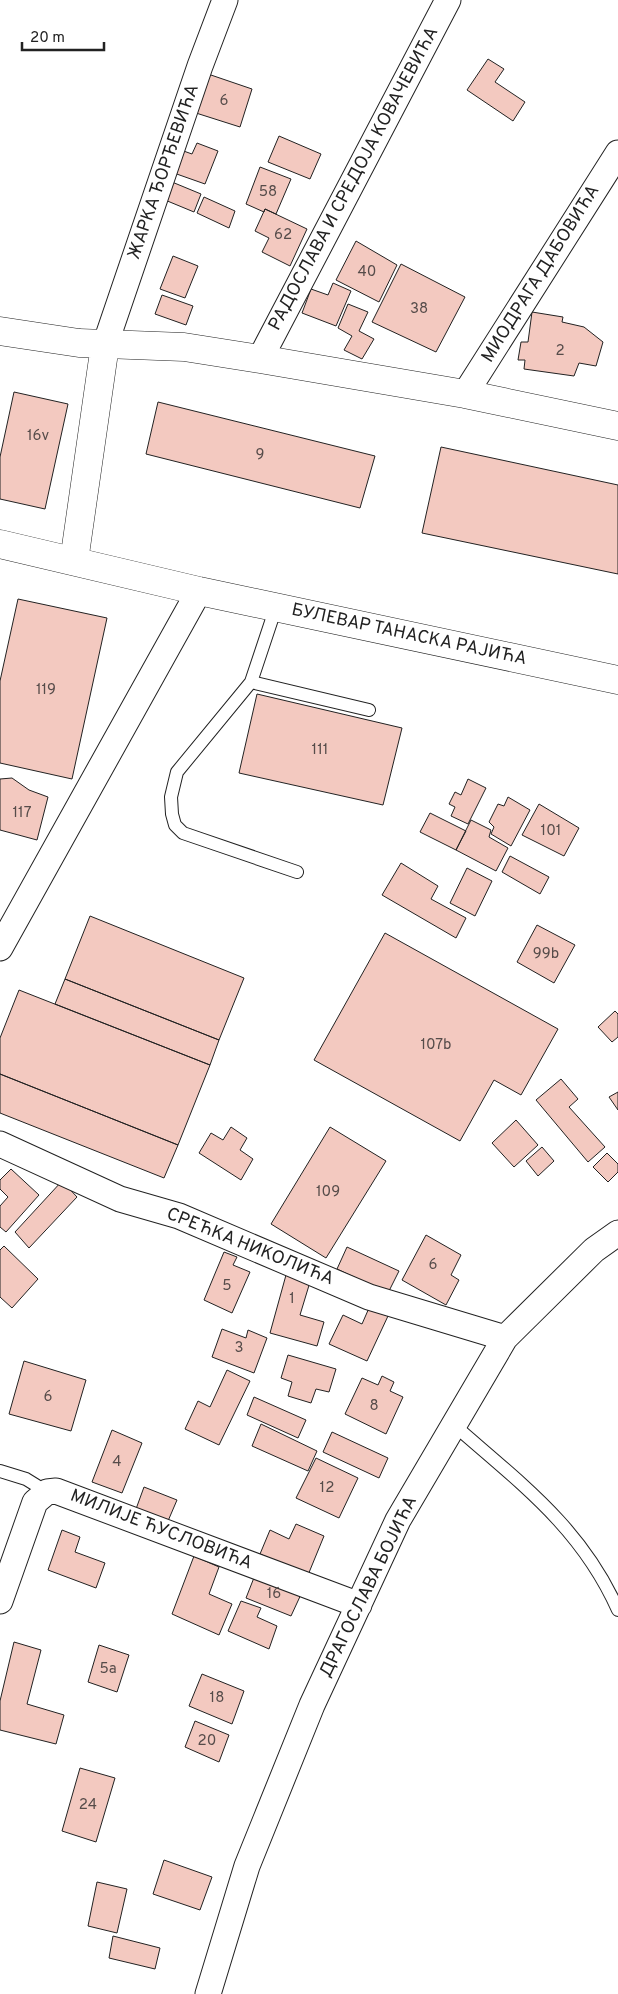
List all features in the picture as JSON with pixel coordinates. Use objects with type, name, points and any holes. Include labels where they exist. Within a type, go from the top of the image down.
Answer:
[{"type":"street","name":"ЖАРКА ЂОРЂЕВИЋА","points":[[105,345],[225,0]]},
{"type":"street","name":"РАДОСЛАВА И СРЕДОЈА КОВАЧЕВИЋА","points":[[260,359],[448,0]]},
{"type":"street","name":"МИОДРАГА ДАБОВИЋА","points":[[465,394],[618,153]]},
{"type":"street","points":[[0,331],[105,345],[184,347],[465,394],[618,426]]},
{"type":"street","points":[[74,561],[105,345]]},
{"type":"street","name":"БУЛЕВАР ТАНАСКА РАЈИЋА","points":[[0,544],[199,592],[618,680]]},
{"type":"street","points":[[0,948],[199,592]]},
{"type":"street","name":"СРЕЋКА НИКОЛИЋА","points":[[0,1144],[120,1200],[179,1216],[369,1296],[505,1338]]},
{"type":"street","name":"ДРАГОСЛАВА БОЈИЋА","points":[[208,1994],[247,1866],[312,1705],[398,1520],[505,1338],[594,1250],[618,1233]]},
{"type":"street","name":"МИЛИЈЕ ЋУСЛОВИЋА","points":[[0,1601],[31,1509],[35,1502],[47,1492],[65,1493],[73,1498],[359,1605]]},
{"type":"lane","points":[[276,607],[251,682],[177,772],[171,797],[172,814],[175,825],[183,833],[296,872]]},
{"type":"lane","points":[[251,682],[368,710]]},
{"type":"lane","points":[[454,1425],[564,1524],[594,1563],[618,1610]]},
{"type":"lane","points":[[0,1471],[26,1479],[47,1492]]},
{"type":"building","points":[[488,59],[504,69],[495,82],[525,102],[513,121],[467,90]]},
{"type":"building","points":[[208,74],[252,89],[240,127],[196,113]]},
{"type":"building","points":[[279,136],[321,154],[310,179],[268,162]]},
{"type":"building","points":[[197,143],[218,151],[205,184],[171,172],[178,149],[192,154]]},
{"type":"building","points":[[260,167],[291,179],[276,214],[265,209],[264,212],[246,204]]},
{"type":"building","points":[[172,182],[201,194],[194,212],[165,200]]},
{"type":"building","points":[[204,197],[235,211],[229,228],[197,213]]},
{"type":"building","points":[[265,209],[307,229],[290,266],[262,252],[269,238],[255,231]]},
{"type":"building","points":[[356,241],[397,265],[379,302],[336,280]]},
{"type":"building","points":[[173,256],[198,266],[185,298],[160,289]]},
{"type":"building","points":[[401,264],[465,297],[436,352],[372,322]]},
{"type":"building","points":[[333,283],[351,291],[336,326],[302,313],[311,289],[328,295]]},
{"type":"building","points":[[162,295],[193,306],[186,325],[155,314]]},
{"type":"building","points":[[348,304],[368,312],[359,331],[374,339],[362,359],[344,350],[352,336],[338,328]]},
{"type":"building","points":[[532,312],[563,317],[562,322],[584,327],[603,342],[596,366],[579,363],[574,376],[524,369],[525,360],[518,360],[521,342],[528,342]]},
{"type":"building","points":[[14,392],[68,404],[45,509],[0,499],[0,457]]},
{"type":"building","points":[[158,402],[375,456],[360,508],[146,454]]},
{"type":"building","points":[[441,447],[618,485],[618,574],[422,533]]},
{"type":"building","points":[[18,599],[107,618],[72,779],[0,763],[0,681]]},
{"type":"building","points":[[257,694],[402,728],[383,805],[239,773]]},
{"type":"building","points":[[12,778],[29,790],[48,797],[37,840],[0,830],[0,779]]},
{"type":"building","points":[[468,779],[486,788],[468,824],[451,816],[455,807],[449,804],[455,792],[461,795]]},
{"type":"building","points":[[508,797],[530,810],[511,846],[491,834],[494,827],[489,822],[498,804],[504,806]]},
{"type":"building","points":[[539,804],[579,828],[564,856],[522,835]]},
{"type":"building","points":[[430,813],[466,831],[456,850],[420,832]]},
{"type":"building","points":[[471,820],[491,830],[489,837],[508,848],[496,871],[456,850]]},
{"type":"building","points":[[510,856],[549,877],[540,894],[502,872]]},
{"type":"building","points":[[401,863],[438,886],[431,899],[466,918],[456,938],[382,895]]},
{"type":"building","points":[[467,868],[492,881],[475,916],[450,903]]},
{"type":"building","points":[[90,916],[244,978],[219,1040],[65,979]]},
{"type":"building","points":[[537,925],[575,945],[554,983],[517,962]]},
{"type":"building","points":[[385,933],[558,1029],[521,1095],[494,1080],[460,1141],[314,1060]]},
{"type":"building","points":[[65,979],[219,1040],[210,1065],[55,1004]]},
{"type":"building","points":[[19,990],[210,1065],[178,1145],[0,1074],[0,1038]]},
{"type":"building","points":[[615,1011],[618,1014],[618,1037],[612,1042],[598,1027]]},
{"type":"building","points":[[0,1074],[178,1145],[164,1178],[0,1113]]},
{"type":"building","points":[[561,1079],[578,1099],[569,1107],[605,1147],[588,1162],[536,1100]]},
{"type":"building","points":[[618,1092],[618,1110],[609,1097]]},
{"type":"building","points":[[516,1120],[538,1145],[514,1167],[492,1143]]},
{"type":"building","points":[[231,1127],[247,1138],[240,1150],[253,1159],[241,1180],[199,1153],[211,1133],[223,1140]]},
{"type":"building","points":[[330,1127],[386,1161],[326,1258],[271,1224]]},
{"type":"building","points":[[542,1147],[554,1161],[538,1176],[526,1161]]},
{"type":"building","points":[[607,1153],[618,1164],[618,1172],[608,1182],[593,1167]]},
{"type":"building","points":[[11,1169],[39,1195],[6,1232],[0,1227],[0,1206],[8,1197],[0,1189],[0,1180]]},
{"type":"building","points":[[62,1181],[77,1197],[29,1248],[15,1232]]},
{"type":"building","points":[[426,1235],[461,1255],[451,1275],[459,1280],[446,1305],[402,1280]]},
{"type":"building","points":[[4,1246],[38,1279],[12,1308],[0,1297],[0,1250]]},
{"type":"building","points":[[347,1247],[399,1271],[388,1293],[337,1269]]},
{"type":"building","points":[[224,1252],[237,1257],[233,1265],[250,1272],[232,1313],[204,1300]]},
{"type":"building","points":[[286,1275],[310,1282],[300,1315],[324,1322],[317,1346],[270,1333]]},
{"type":"building","points":[[369,1308],[388,1316],[367,1361],[329,1344],[343,1315],[362,1324]]},
{"type":"building","points":[[222,1329],[246,1338],[248,1330],[267,1338],[254,1373],[212,1357]]},
{"type":"building","points":[[288,1355],[336,1369],[329,1392],[316,1389],[311,1403],[288,1396],[292,1382],[281,1378]]},
{"type":"building","points":[[24,1361],[86,1380],[71,1431],[9,1414]]},
{"type":"building","points":[[227,1370],[250,1381],[219,1445],[185,1429],[198,1401],[210,1407]]},
{"type":"building","points":[[382,1376],[394,1382],[390,1391],[403,1397],[386,1434],[345,1414],[362,1378],[378,1385]]},
{"type":"building","points":[[254,1397],[306,1420],[298,1438],[247,1415]]},
{"type":"building","points":[[261,1424],[317,1451],[308,1471],[252,1446]]},
{"type":"building","points":[[112,1430],[142,1443],[122,1493],[92,1482]]},
{"type":"building","points":[[332,1432],[388,1458],[379,1478],[323,1452]]},
{"type":"building","points":[[316,1458],[358,1478],[339,1518],[296,1498]]},
{"type":"building","points":[[144,1487],[177,1500],[168,1521],[136,1509]]},
{"type":"building","points":[[296,1524],[324,1536],[308,1575],[260,1554],[270,1530],[289,1539]]},
{"type":"building","points":[[62,1530],[80,1537],[75,1552],[105,1563],[96,1588],[48,1570]]},
{"type":"building","points":[[194,1556],[219,1567],[209,1594],[232,1604],[219,1635],[172,1614]]},
{"type":"building","points":[[257,1570],[303,1590],[291,1616],[246,1598]]},
{"type":"building","points":[[241,1601],[261,1608],[257,1617],[277,1626],[269,1649],[228,1631]]},
{"type":"building","points":[[14,1642],[41,1650],[27,1704],[64,1715],[56,1744],[0,1730],[0,1701]]},
{"type":"building","points":[[99,1645],[129,1655],[117,1692],[88,1682]]},
{"type":"building","points":[[202,1674],[244,1691],[232,1724],[189,1706]]},
{"type":"building","points":[[195,1721],[229,1735],[219,1762],[185,1747]]},
{"type":"building","points":[[80,1768],[115,1778],[96,1842],[62,1831]]},
{"type":"building","points":[[164,1860],[212,1877],[200,1910],[153,1894]]},
{"type":"building","points":[[97,1882],[127,1889],[117,1933],[88,1926]]},
{"type":"building","points":[[113,1936],[160,1948],[155,1969],[109,1958]]}]
